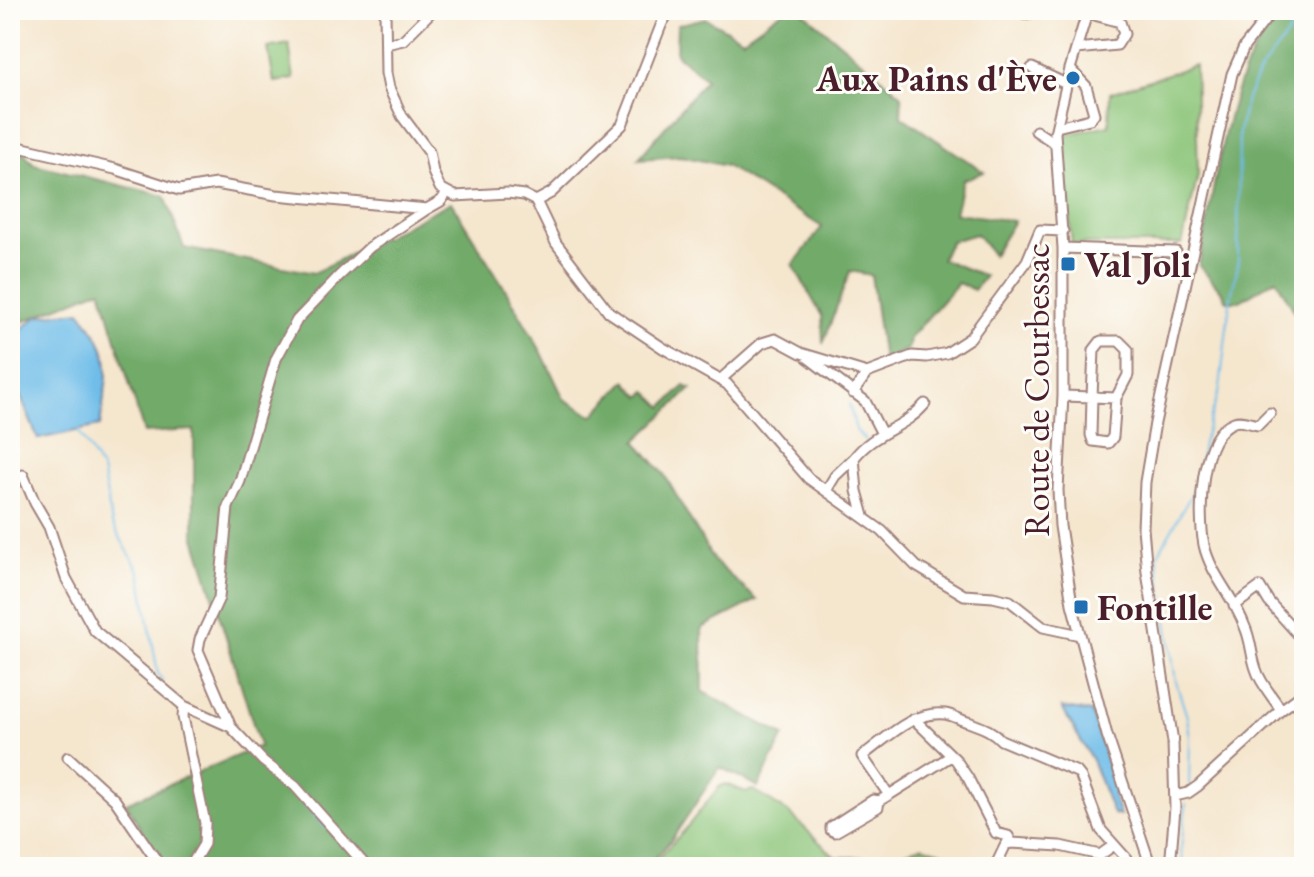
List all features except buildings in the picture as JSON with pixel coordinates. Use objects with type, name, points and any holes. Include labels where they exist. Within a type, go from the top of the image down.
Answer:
[{"type":"street","points":[[385,10],[386,73],[394,102],[429,152],[436,182],[446,194],[508,193],[524,195],[536,201],[556,243],[609,312],[663,348],[727,384],[808,478],[864,516],[916,566],[964,595],[1010,601],[1043,627],[1080,635]]},
{"type":"street","points":[[386,44],[403,40],[433,10]]},
{"type":"street","points":[[536,201],[551,193],[622,125],[662,23],[667,15],[676,10]]},
{"type":"street","points":[[995,10],[1026,14],[1046,10]]},
{"type":"street","points":[[1260,25],[1262,10]]},
{"type":"street","points":[[1170,867],[1175,796],[1173,742],[1143,528],[1145,482],[1155,423],[1232,74],[1244,47],[1273,10]]},
{"type":"street","points":[[1076,49],[1117,45],[1124,34],[1120,22],[1088,11]]},
{"type":"street","name":"Route de Courbessac","points":[[1088,11],[1066,84],[1056,144],[1063,231],[1063,396],[1058,475],[1060,526],[1080,635],[1107,735],[1150,864]]},
{"type":"street","points":[[1032,68],[1066,84]]},
{"type":"street","points":[[1057,127],[1090,119],[1094,114],[1086,86],[1070,69]]},
{"type":"street","points":[[1036,131],[1056,144]]},
{"type":"street","points":[[10,145],[115,169],[179,190],[216,184],[276,195],[427,209]]},
{"type":"street","points":[[367,867],[295,786],[263,761],[231,727],[198,650],[219,598],[228,507],[240,481],[276,359],[297,320],[370,247],[441,201],[446,194]]},
{"type":"street","points":[[853,393],[867,373],[912,356],[947,353],[970,338],[1027,261],[1040,230],[1063,231]]},
{"type":"street","points":[[1063,248],[1176,252]]},
{"type":"street","points":[[720,380],[762,343],[775,339],[801,353],[865,401],[881,432]]},
{"type":"street","points":[[1101,341],[1119,341],[1128,350],[1128,375],[1116,398],[1113,437],[1108,443],[1093,441],[1094,350],[1101,341]]},
{"type":"street","points":[[801,353],[867,373]]},
{"type":"street","points":[[1063,396],[1116,398]]},
{"type":"street","points":[[826,491],[835,476],[865,444],[881,432],[916,416],[925,404]]},
{"type":"street","points":[[1270,413],[1258,425],[1241,421],[1225,427],[1209,455],[1201,507],[1204,546],[1217,577],[1246,627],[1256,672],[1281,710]]},
{"type":"street","points":[[854,458],[857,491],[864,516]]},
{"type":"street","points":[[23,475],[49,527],[66,578],[95,631],[184,706],[231,727]]},
{"type":"street","points":[[1234,606],[1260,587],[1269,602],[1304,641]]},
{"type":"street","points":[[1175,796],[1188,793],[1198,786],[1304,693]]},
{"type":"street","points":[[184,706],[183,717],[205,823],[204,844],[190,867]]},
{"type":"street","points":[[889,795],[862,756],[914,719],[930,714],[950,715],[994,732],[1001,740],[1069,767],[1081,777],[1101,830],[1126,858],[1128,867]]},
{"type":"street","points":[[914,719],[968,778],[996,833],[1008,836],[1012,843]]},
{"type":"street","points":[[879,801],[878,807],[835,832],[831,830],[831,827],[873,800],[879,801],[951,756]]},
{"type":"street","points":[[68,757],[115,800],[161,867]]},
{"type":"street","points":[[995,867],[1006,844],[1060,846],[1100,855],[1114,845]]},
{"type":"green space","points":[[784,10],[801,10],[902,95],[901,116],[984,172],[963,180],[955,213],[1014,221],[993,255],[976,234],[951,241],[941,259],[985,276],[974,290],[958,283],[910,338],[908,349],[883,360],[871,275],[850,271],[823,344],[822,316],[793,265],[822,227],[726,166],[681,156],[638,159],[706,79],[676,54],[677,25],[705,18],[743,39]]},
{"type":"green space","points":[[1289,10],[1304,10],[1304,328],[1276,279],[1240,301],[1227,301],[1199,266],[1220,153],[1235,95],[1259,41]]},
{"type":"green space","points":[[289,44],[294,79],[274,82],[268,48]]},
{"type":"green space","points":[[1195,65],[1198,175],[1182,244],[1072,244],[1061,136],[1109,125],[1110,93]]},
{"type":"green space","points":[[10,137],[34,164],[165,196],[184,248],[314,273],[451,202],[542,353],[564,399],[593,416],[626,381],[641,397],[647,391],[663,407],[685,386],[691,389],[636,441],[664,474],[714,561],[757,600],[702,628],[703,692],[784,736],[758,787],[720,767],[672,839],[647,867],[163,867],[126,803],[260,746],[194,534],[194,430],[144,433],[101,289],[10,327]]},
{"type":"green space","points":[[725,784],[746,792],[753,790],[789,813],[835,857],[891,857],[922,846],[989,867],[650,867],[719,787]]},
{"type":"water","points":[[80,311],[105,353],[107,377],[100,426],[38,439],[10,371],[10,338],[38,316]]},
{"type":"water","points":[[1062,708],[1091,712],[1117,792],[1113,795],[1120,816],[1113,814],[1092,760]]},
{"type":"waterway","points":[[1189,784],[1190,738],[1176,682],[1157,556],[1197,484],[1203,443],[1220,388],[1230,301],[1238,265],[1239,132],[1245,103],[1259,72],[1304,13]]},
{"type":"waterway","points":[[849,404],[856,430],[866,442]]},
{"type":"waterway","points":[[78,431],[102,470],[112,524],[140,572],[158,674],[163,681]]},
{"type":"waterway","points":[[288,786],[326,828]]},
{"type":"waterway","points":[[1184,867],[1181,850],[1186,804]]},
{"type":"place","name":"Aux Pains d'Ève","points":[[1073,78]]},
{"type":"place","name":"Val Joli","points":[[1068,264]]},
{"type":"place","name":"Fontille","points":[[1081,607]]}]
